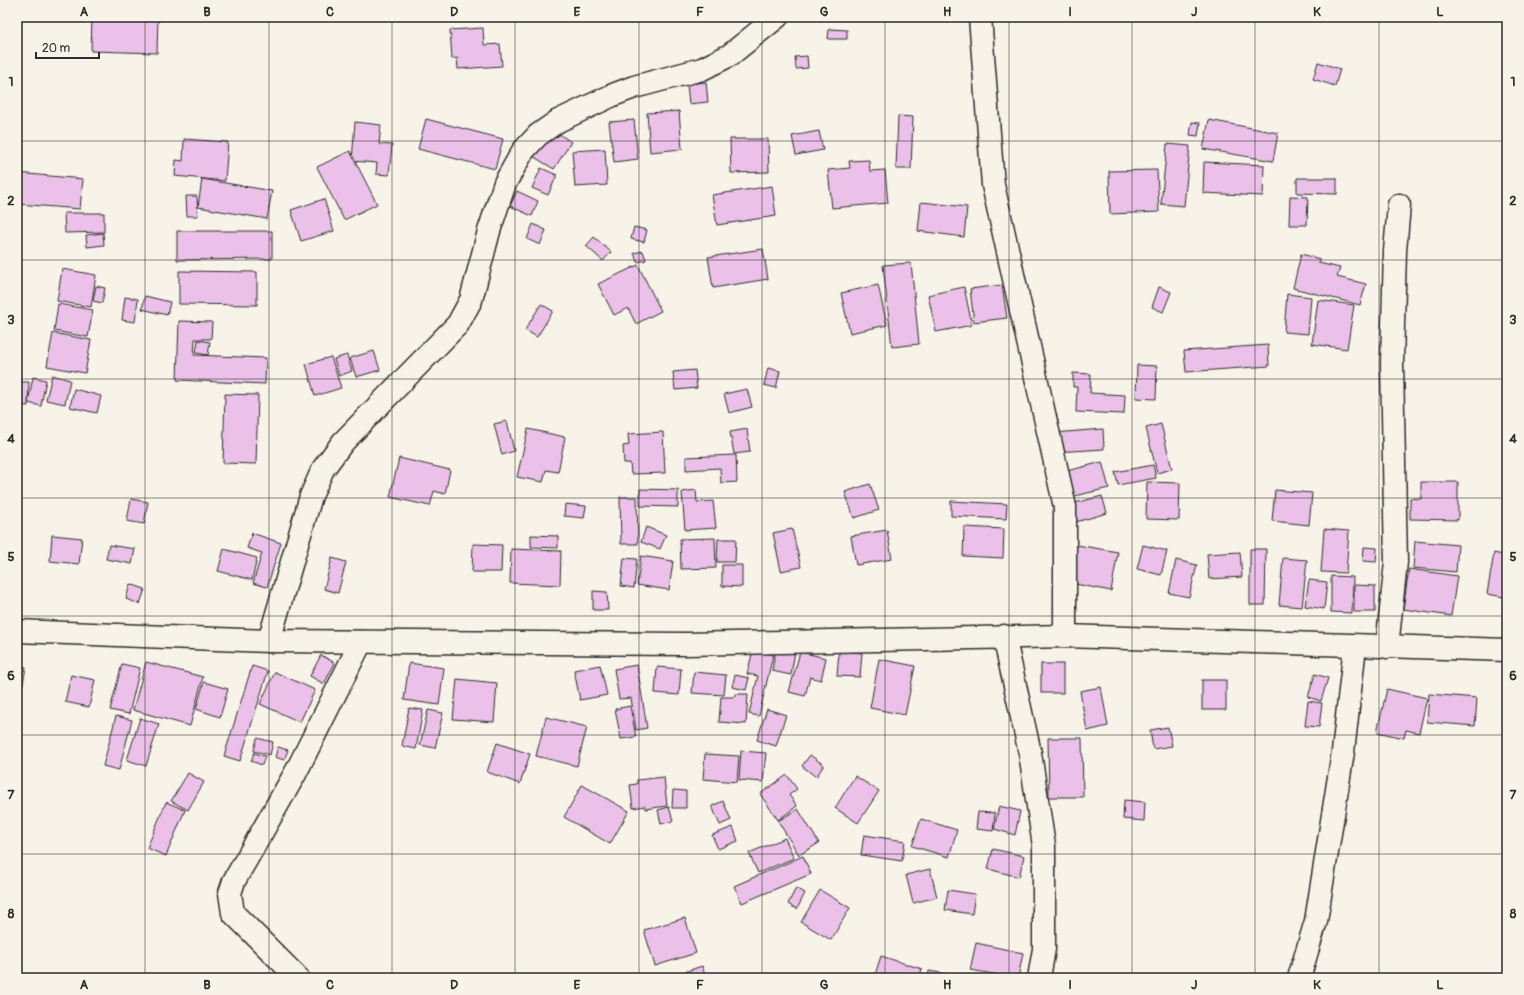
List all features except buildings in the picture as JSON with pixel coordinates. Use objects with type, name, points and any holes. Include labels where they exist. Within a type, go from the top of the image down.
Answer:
[{"type":"street","points":[[269,641],[311,496],[323,469],[343,442],[458,324],[471,300],[489,231],[505,183],[523,151],[538,135],[558,121],[606,98],[634,87],[702,69],[730,55],[776,17]]},
{"type":"street","points":[[980,17],[993,185],[1065,507],[1065,636]]},
{"type":"street","points":[[1387,648],[1396,562],[1392,363],[1395,251],[1399,205]]},
{"type":"street","points":[[17,632],[269,641],[686,644],[1004,636],[1065,636],[1387,648],[1507,650]]},
{"type":"street","points":[[1004,636],[1030,753],[1044,846],[1044,949],[1039,978]]},
{"type":"street","points":[[298,978],[233,913],[230,893],[234,880],[296,772],[361,642]]},
{"type":"street","points":[[1299,978],[1316,921],[1343,752],[1355,646]]}]
